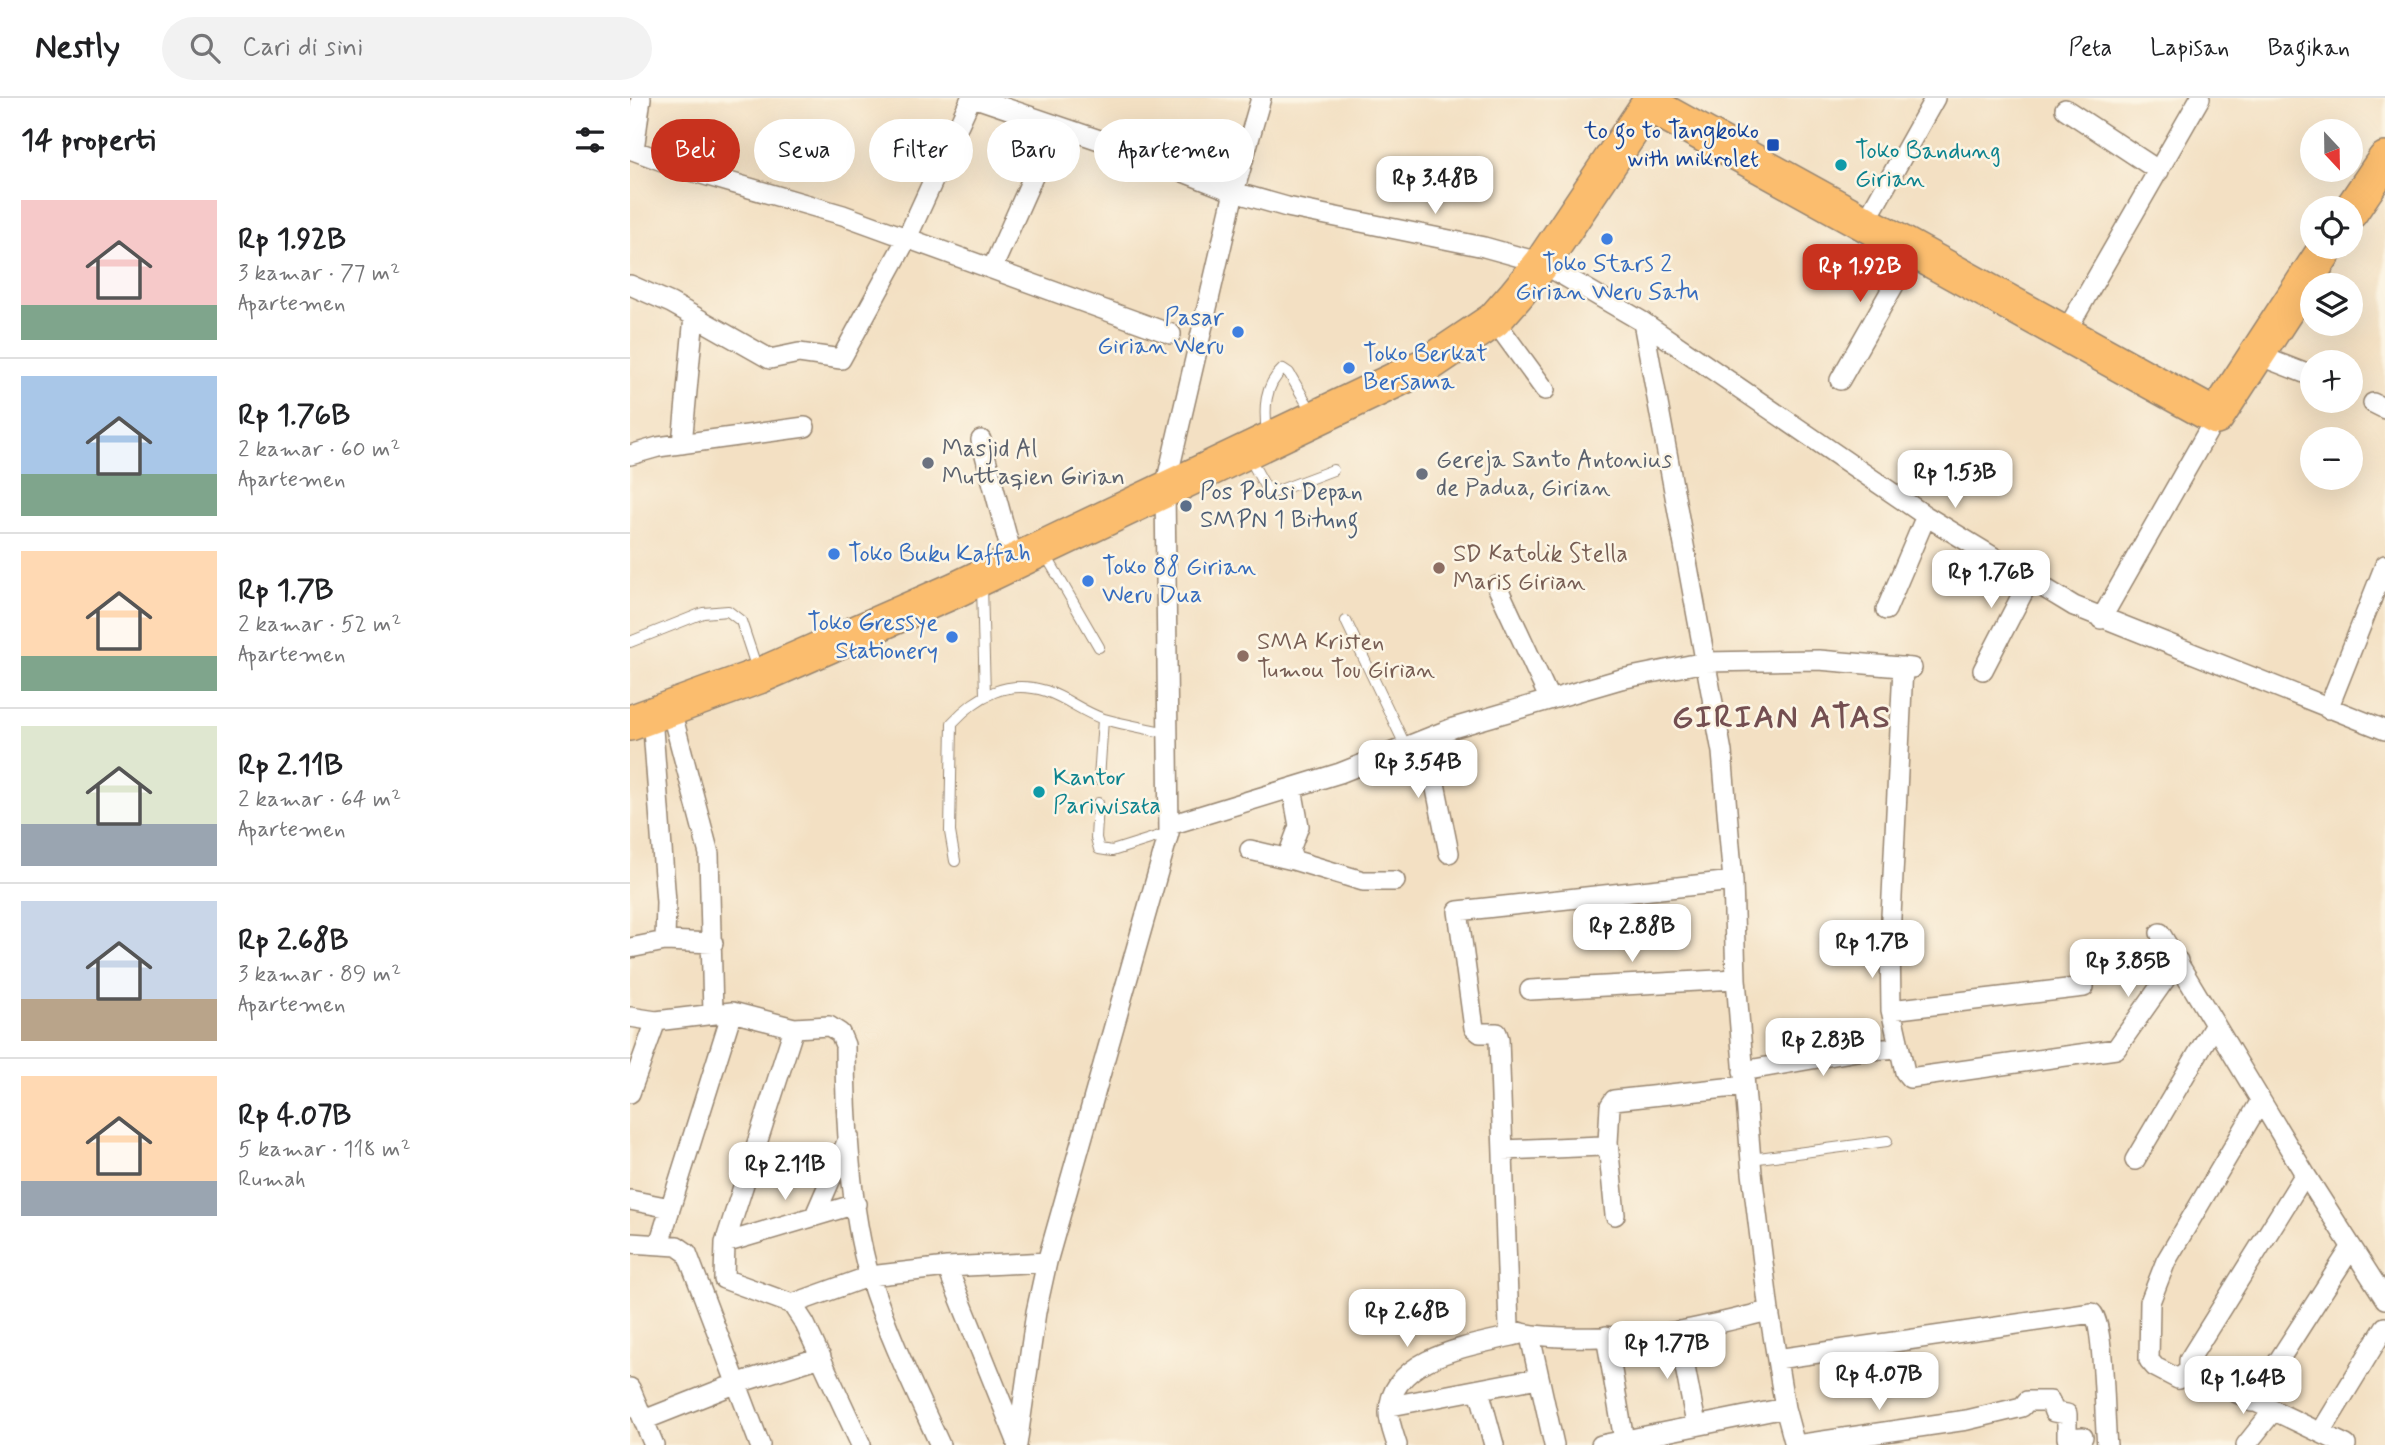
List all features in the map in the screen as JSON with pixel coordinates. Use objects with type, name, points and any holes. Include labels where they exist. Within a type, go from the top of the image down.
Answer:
[{"type":"highway","points":[[651,716],[760,676],[982,578],[1164,488],[1427,365],[1494,320],[1542,263],[1647,100],[2216,417],[2319,259]]},
{"type":"highway","points":[[2361,196],[2385,160]]},
{"type":"street","points":[[641,98],[632,150],[684,169],[843,215],[1171,334]]},
{"type":"street","points":[[630,285],[694,316],[770,359],[799,353],[841,359],[906,240],[974,98],[1120,147],[1234,192],[1287,207],[1484,247],[1542,263],[1643,322],[1926,516],[2029,581],[2101,619],[2385,730]]},
{"type":"street","points":[[1017,1444],[1036,1312],[1047,1262],[1169,829],[1164,488],[1234,192],[1261,98]]},
{"type":"street","points":[[1866,221],[1935,98]]},
{"type":"street","points":[[2065,333],[2200,98]]},
{"type":"street","points":[[2065,109],[2159,170]]},
{"type":"street","points":[[992,269],[1031,182]]},
{"type":"street","points":[[1840,380],[1915,248]]},
{"type":"street","points":[[682,444],[694,316]]},
{"type":"street","points":[[1494,320],[1545,390]]},
{"type":"street","points":[[1643,322],[1722,752],[1733,881],[1743,1079],[1751,1159],[1769,1311],[1785,1408],[1795,1445],[1967,1420],[2022,1407],[2027,1401],[2050,1401],[2054,1412],[2067,1413],[2067,1438],[2083,1437]]},
{"type":"street","points":[[2255,354],[2300,371]]},
{"type":"street","points":[[2101,619],[2216,417]]},
{"type":"street","points":[[630,455],[682,444],[805,427]]},
{"type":"street","points":[[981,439],[1028,556]]},
{"type":"street","points":[[1886,610],[1926,516]]},
{"type":"street","points":[[2328,709],[2385,565]]},
{"type":"street","points":[[1983,670],[2029,581]]},
{"type":"street","points":[[1497,586],[1549,698]]},
{"type":"street","points":[[1169,829],[1549,698],[1621,679],[1705,662],[1819,660],[1908,668],[1891,885],[1891,1010],[1898,1048],[1905,1072],[1910,1078],[2116,1049],[2178,961]]},
{"type":"street","points":[[651,716],[666,902],[665,942]]},
{"type":"street","points":[[651,716],[709,854],[713,943],[722,1013],[659,1244]]},
{"type":"street","points":[[1426,739],[1449,853]]},
{"type":"street","points":[[1292,788],[1299,826],[1290,850],[1293,860]]},
{"type":"street","points":[[1250,850],[1363,881],[1395,881]]},
{"type":"street","points":[[1525,1335],[1513,1332],[1508,1322],[1499,1039],[1497,1033],[1480,1032],[1474,1028],[1458,911],[1733,881]]},
{"type":"street","points":[[2160,933],[2260,1102],[2385,1299]]},
{"type":"street","points":[[630,948],[665,942],[713,943]]},
{"type":"street","points":[[1531,990],[1736,979]]},
{"type":"street","points":[[1891,1010],[2084,987]]},
{"type":"street","points":[[630,1017],[656,1021],[722,1013],[794,1028],[829,1026],[840,1033],[845,1045],[856,1204],[870,1276],[895,1343],[940,1445]]},
{"type":"street","points":[[630,1093],[656,1021]]},
{"type":"street","points":[[2135,1160],[2214,1026]]},
{"type":"street","points":[[724,1279],[726,1243],[794,1028]]},
{"type":"street","points":[[1615,1215],[1608,1143],[1610,1106],[1614,1100],[1743,1079],[1857,1051],[1898,1048]]},
{"type":"street","points":[[2189,1370],[2178,1379],[2155,1367],[2150,1360],[2150,1302],[2166,1261],[2260,1102]]},
{"type":"street","points":[[816,1213],[850,1135]]},
{"type":"street","points":[[1503,1150],[1602,1146],[1608,1143]]},
{"type":"street","points":[[2189,1370],[2189,1360],[2305,1174]]},
{"type":"street","points":[[630,1200],[670,1208]]},
{"type":"street","points":[[726,1243],[816,1213],[856,1204]]},
{"type":"street","points":[[630,1243],[683,1248],[760,1445]]},
{"type":"street","points":[[2252,1402],[2351,1248]]},
{"type":"street","points":[[697,1281],[724,1279],[792,1304],[870,1276],[947,1267],[1047,1262]]},
{"type":"street","points":[[947,1267],[1017,1444]]},
{"type":"street","points":[[792,1304],[821,1357],[860,1445]]},
{"type":"street","points":[[1396,1445],[1390,1416],[1391,1406],[1402,1382],[1423,1362],[1457,1350],[1525,1335],[1605,1336],[1678,1331],[1769,1311]]},
{"type":"street","points":[[1777,1359],[2092,1313],[2098,1321],[2101,1341],[2107,1445]]},
{"type":"street","points":[[2321,1432],[2385,1326]]},
{"type":"street","points":[[1678,1331],[1696,1424]]},
{"type":"street","points":[[1525,1335],[1554,1445]]},
{"type":"street","points":[[1605,1336],[1624,1440]]},
{"type":"street","points":[[644,1420],[735,1384],[821,1357]]},
{"type":"street","points":[[2189,1370],[2346,1445]]},
{"type":"street","points":[[1391,1406],[1538,1378]]},
{"type":"street","points":[[630,1388],[654,1445]]},
{"type":"street","points":[[1479,1390],[1494,1445]]},
{"type":"street","points":[[1601,1445],[1785,1408]]},
{"type":"street","points":[[2246,1445],[2273,1411]]},
{"type":"lane","points":[[1315,417],[1290,373],[1283,369],[1270,384],[1257,445],[1267,490],[1272,493],[1334,470]]},
{"type":"lane","points":[[1028,556],[1099,647]]},
{"type":"lane","points":[[982,578],[985,695]]},
{"type":"lane","points":[[630,642],[703,613],[728,611],[741,621],[760,676]]},
{"type":"lane","points":[[1346,621],[1406,747]]},
{"type":"lane","points":[[955,861],[950,832],[952,723],[968,706],[985,695],[1008,686],[1046,691],[1102,719],[1167,733]]},
{"type":"lane","points":[[1099,779],[1102,719]]},
{"type":"lane","points":[[1098,803],[1096,838],[1099,849],[1112,851],[1169,829]]},
{"type":"lane","points":[[1751,1159],[1886,1141]]},
{"type":"place","name":"to go to Tangkoko with mikrolet","points":[[1773,145]]},
{"type":"place","name":"Toko Bandung Girian","points":[[1841,165]]},
{"type":"place","name":"Toko Stars 2 Girian Weru Satu","points":[[1607,239]]},
{"type":"place","name":"Pasar Girian Weru","points":[[1238,332]]},
{"type":"place","name":"Toko Berkat Bersama","points":[[1349,368]]},
{"type":"place","name":"Masjid Al Muttaqien Girian","points":[[928,463]]},
{"type":"place","name":"Gereja Santo Antonius de Padua, Girian","points":[[1422,474]]},
{"type":"place","name":"Pos Polisi Depan SMPN 1 Bitung","points":[[1186,506]]},
{"type":"place","name":"Toko Buku Kaffah","points":[[834,554]]},
{"type":"place","name":"SD Katolik Stella Maris Girian","points":[[1439,568]]},
{"type":"place","name":"Toko 88 Girian Weru Dua","points":[[1088,581]]},
{"type":"place","name":"Toko Gressye Stationery","points":[[952,637]]},
{"type":"place","name":"SMA Kristen Tumou Tou Girian","points":[[1243,656]]},
{"type":"place","name":"Kantor Pariwisata","points":[[1039,792]]},
{"type":"district","name":"GIRIAN ATAS","points":[[1782,718]]}]
